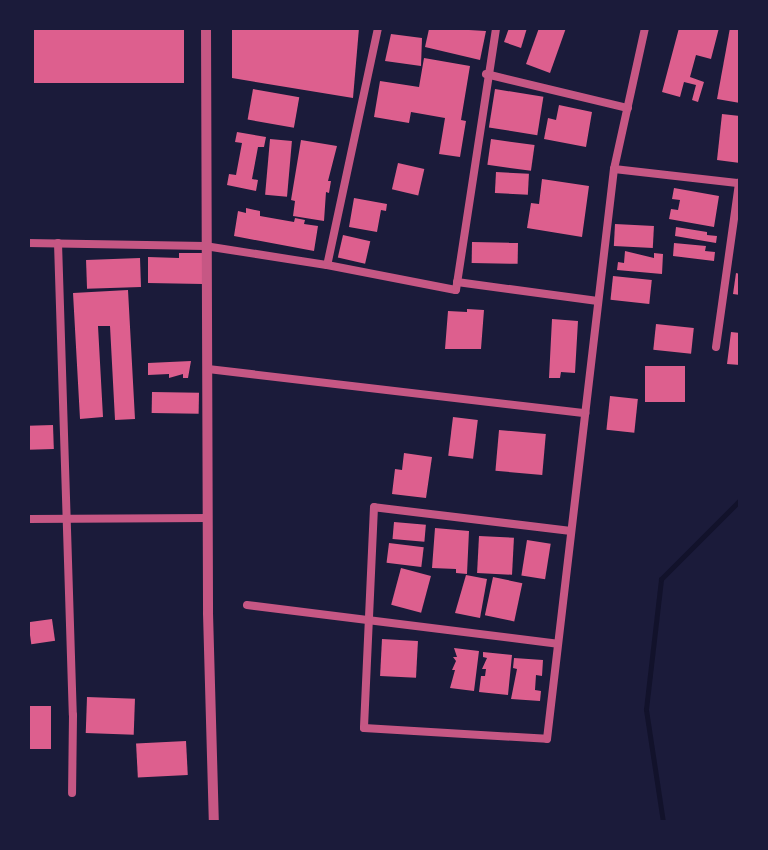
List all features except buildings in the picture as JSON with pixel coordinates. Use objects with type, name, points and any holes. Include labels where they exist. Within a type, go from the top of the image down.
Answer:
[{"type":"street","points":[[206,28],[205,246],[214,822]]},
{"type":"street","points":[[327,265],[378,28]]},
{"type":"street","points":[[28,243],[205,246],[456,290],[486,74],[496,28]]},
{"type":"street","points":[[571,531],[374,507],[366,620],[364,728],[547,739],[614,169],[645,28]]},
{"type":"street","points":[[486,74],[628,108]]},
{"type":"street","points":[[614,169],[739,183],[716,347]]},
{"type":"street","points":[[58,243],[73,715],[72,793]]},
{"type":"street","points":[[457,282],[598,301]]},
{"type":"street","points":[[208,369],[585,413]]},
{"type":"street","points":[[28,519],[208,518]]},
{"type":"street","points":[[247,605],[558,644]]},
{"type":"waterway","points":[[663,822],[646,709],[661,579],[740,500]]}]
